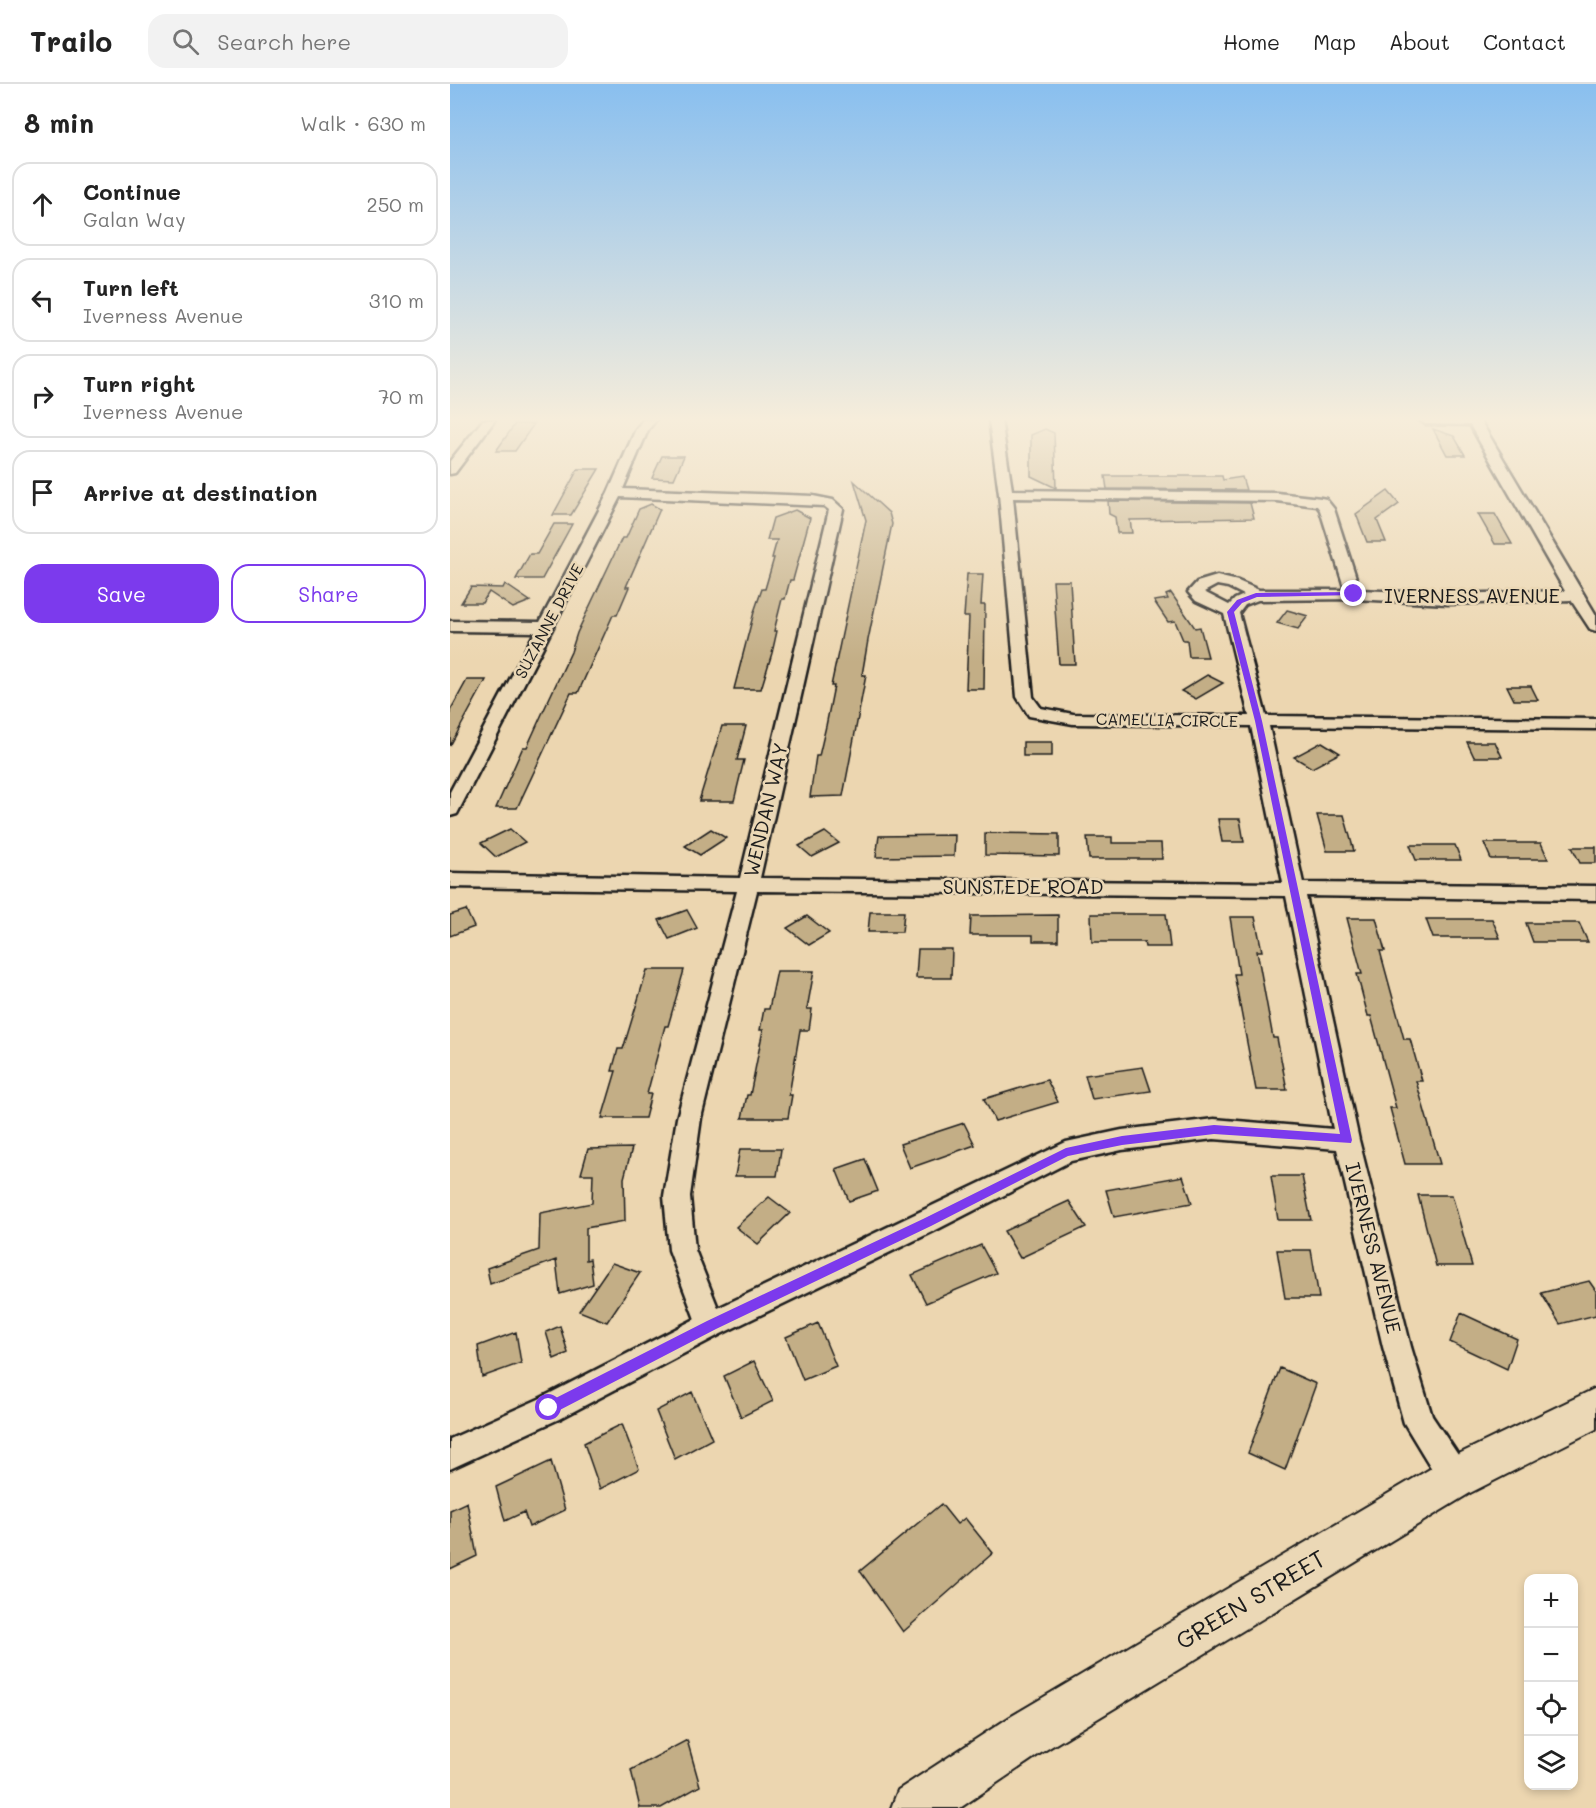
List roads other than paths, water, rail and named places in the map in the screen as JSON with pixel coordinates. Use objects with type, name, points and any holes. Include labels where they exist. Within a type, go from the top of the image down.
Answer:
[{"type":"street","name":"SUZANNE DRIVE","points":[[450,810],[611,500]]},
{"type":"street","name":"WENDAN WAY","points":[[711,1325],[682,1250],[677,1196],[688,1118],[748,886],[836,509],[828,503],[815,500]]},
{"type":"street","name":"CAMELLIA CIRCLE","points":[[1007,500],[1025,697],[1035,712],[1073,719],[1596,724]]},
{"type":"street","points":[[1307,500],[1321,502],[1327,509],[1354,594]]},
{"type":"street","points":[[1520,500],[1575,596],[1596,626]]},
{"type":"street","points":[[1217,581],[1239,585],[1256,595],[1240,602],[1231,612],[1201,598],[1196,592],[1206,583],[1217,581]]},
{"type":"street","name":"IVERNESS AVENUE","points":[[1256,595],[1354,594],[1448,598],[1575,596]]},
{"type":"street","name":"IVERNESS AVENUE","points":[[1231,612],[1295,888],[1347,1140],[1397,1347],[1419,1423],[1455,1478]]},
{"type":"street","points":[[450,626],[545,627]]},
{"type":"street","name":"SUNSTEDE ROAD","points":[[450,880],[748,886],[1295,888],[1596,893]]},
{"type":"street","points":[[450,1454],[549,1408],[711,1325],[927,1222],[1066,1152],[1122,1140],[1214,1129],[1347,1140]]},
{"type":"street","name":"GREEN STREET","points":[[916,1808],[1027,1734],[1455,1478],[1596,1408]]}]
